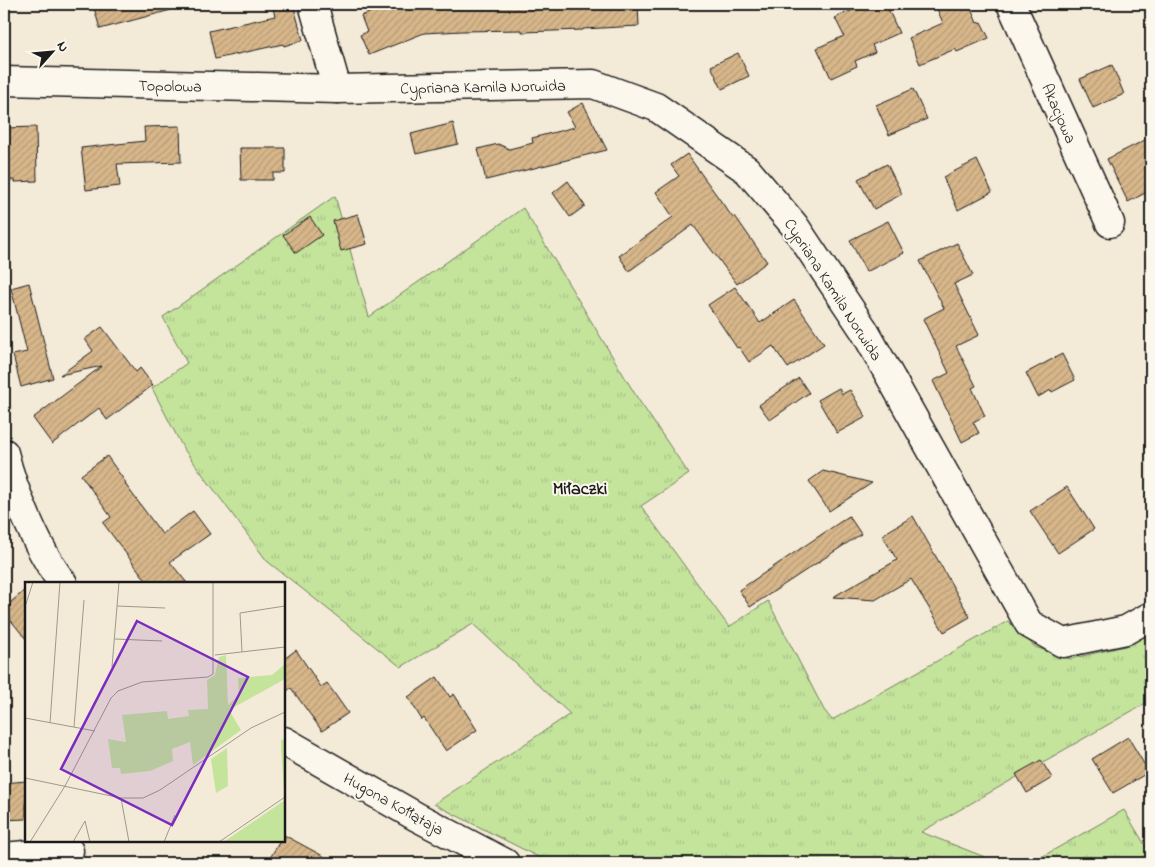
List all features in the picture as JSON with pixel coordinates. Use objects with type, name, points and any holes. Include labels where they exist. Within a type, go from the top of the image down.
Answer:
[{"type":"street","points":[[313,4],[337,89]]},
{"type":"street","name":"Akacjowa","points":[[1011,4],[1110,223]]},
{"type":"street","name":"Topolowa","points":[[4,81],[337,89]]},
{"type":"street","name":"Cypriana Kamila Norwida","points":[[337,89],[593,84],[656,107],[746,170],[794,225],[864,330],[1029,624],[1063,643],[1126,630],[1151,616]]},
{"type":"street","points":[[4,459],[42,549],[62,582]]},
{"type":"street","name":"Hugona Kołłątaja","points":[[285,742],[417,817],[505,863]]},
{"type":"street","points":[[4,857],[68,851]]},
{"type":"green space","points":[[335,196],[369,317],[523,208],[638,399],[689,474],[641,506],[729,627],[768,601],[824,710],[832,720],[1008,621],[1035,647],[1070,659],[1125,646],[1151,633],[1151,700],[921,832],[1000,863],[905,863],[891,855],[886,863],[550,863],[434,804],[570,714],[473,624],[401,667],[267,561],[183,448],[152,388],[187,363],[163,317]]},
{"type":"green space","points":[[1124,810],[1151,855],[1151,863],[1031,863]]},
{"type":"building","points":[[93,4],[170,4],[171,10],[100,29]]},
{"type":"building","points":[[272,4],[293,4],[303,40],[284,46],[283,44],[215,59],[209,31],[275,16]]},
{"type":"building","points":[[373,4],[638,4],[639,26],[522,32],[522,30],[424,33],[369,55],[360,35],[367,32],[361,16],[376,10]]},
{"type":"building","points":[[865,4],[886,4],[899,33],[872,45],[875,52],[855,61],[857,66],[831,78],[817,48],[844,36],[835,18]]},
{"type":"building","points":[[935,4],[969,4],[977,23],[981,22],[989,38],[957,52],[955,49],[920,64],[909,38],[943,23]]},
{"type":"building","points":[[738,53],[749,76],[722,89],[711,66]]},
{"type":"building","points":[[1112,65],[1124,94],[1093,108],[1080,79]]},
{"type":"building","points":[[913,89],[927,119],[889,135],[876,105]]},
{"type":"building","points":[[583,103],[607,150],[486,180],[478,149],[498,144],[509,149],[533,143],[532,138],[575,127],[567,112]]},
{"type":"building","points":[[453,123],[458,144],[416,154],[411,134]]},
{"type":"building","points":[[180,126],[181,162],[117,164],[120,186],[86,190],[81,148],[145,141],[144,127]]},
{"type":"building","points":[[36,127],[37,181],[15,182],[15,180],[4,180],[4,128]]},
{"type":"building","points":[[1151,137],[1151,190],[1128,202],[1107,159]]},
{"type":"building","points":[[240,148],[285,148],[285,173],[273,173],[273,180],[241,180]]},
{"type":"building","points":[[687,154],[733,218],[735,216],[767,262],[737,284],[693,225],[629,271],[619,256],[673,217],[656,192],[679,176],[671,165]]},
{"type":"building","points":[[977,160],[992,192],[958,210],[943,177]]},
{"type":"building","points":[[887,164],[902,194],[874,209],[858,179]]},
{"type":"building","points":[[568,181],[585,206],[570,217],[553,193]]},
{"type":"building","points":[[358,214],[367,244],[341,251],[333,221]]},
{"type":"building","points":[[310,217],[322,235],[296,253],[283,235]]},
{"type":"building","points":[[888,221],[904,253],[866,272],[850,240]]},
{"type":"building","points":[[957,243],[973,275],[954,284],[979,335],[956,346],[976,386],[972,388],[985,416],[973,422],[979,433],[962,442],[933,381],[949,373],[923,319],[944,308],[920,261]]},
{"type":"building","points":[[29,283],[53,378],[21,387],[13,355],[27,352],[11,288]]},
{"type":"building","points":[[735,287],[760,323],[794,300],[824,344],[788,368],[773,346],[749,362],[739,347],[737,348],[708,305]]},
{"type":"building","points":[[102,327],[136,372],[140,368],[153,385],[107,420],[99,408],[52,444],[33,418],[102,366],[60,375],[93,351],[85,339]]},
{"type":"building","points":[[1062,354],[1075,380],[1038,397],[1026,373]]},
{"type":"building","points":[[799,378],[809,393],[770,420],[759,405]]},
{"type":"building","points":[[839,388],[842,394],[850,390],[866,417],[837,433],[818,400]]},
{"type":"building","points":[[107,456],[162,534],[193,511],[210,534],[170,562],[186,582],[147,582],[103,523],[111,517],[81,475]]},
{"type":"building","points":[[823,471],[872,483],[829,511],[809,481]]},
{"type":"building","points":[[1067,487],[1094,529],[1058,553],[1030,511]]},
{"type":"building","points":[[849,516],[861,534],[750,607],[739,590]]},
{"type":"building","points":[[913,516],[970,617],[944,632],[911,579],[875,600],[833,597],[897,560],[882,535]]},
{"type":"building","points":[[25,590],[25,638],[4,612],[4,608]]},
{"type":"building","points":[[296,650],[321,687],[327,683],[348,713],[322,731],[291,688],[285,692],[285,658]]},
{"type":"building","points":[[437,677],[450,697],[454,694],[477,730],[446,751],[424,718],[422,720],[408,697]]},
{"type":"building","points":[[1128,737],[1149,772],[1113,793],[1092,759]]},
{"type":"building","points":[[1041,760],[1052,778],[1027,793],[1016,774]]},
{"type":"building","points":[[25,781],[25,819],[4,820],[4,783]]},
{"type":"building","points":[[285,836],[336,863],[267,863],[279,842],[285,842]]},
{"type":"district","name":"Miłaczki","points":[[580,488]]}]
